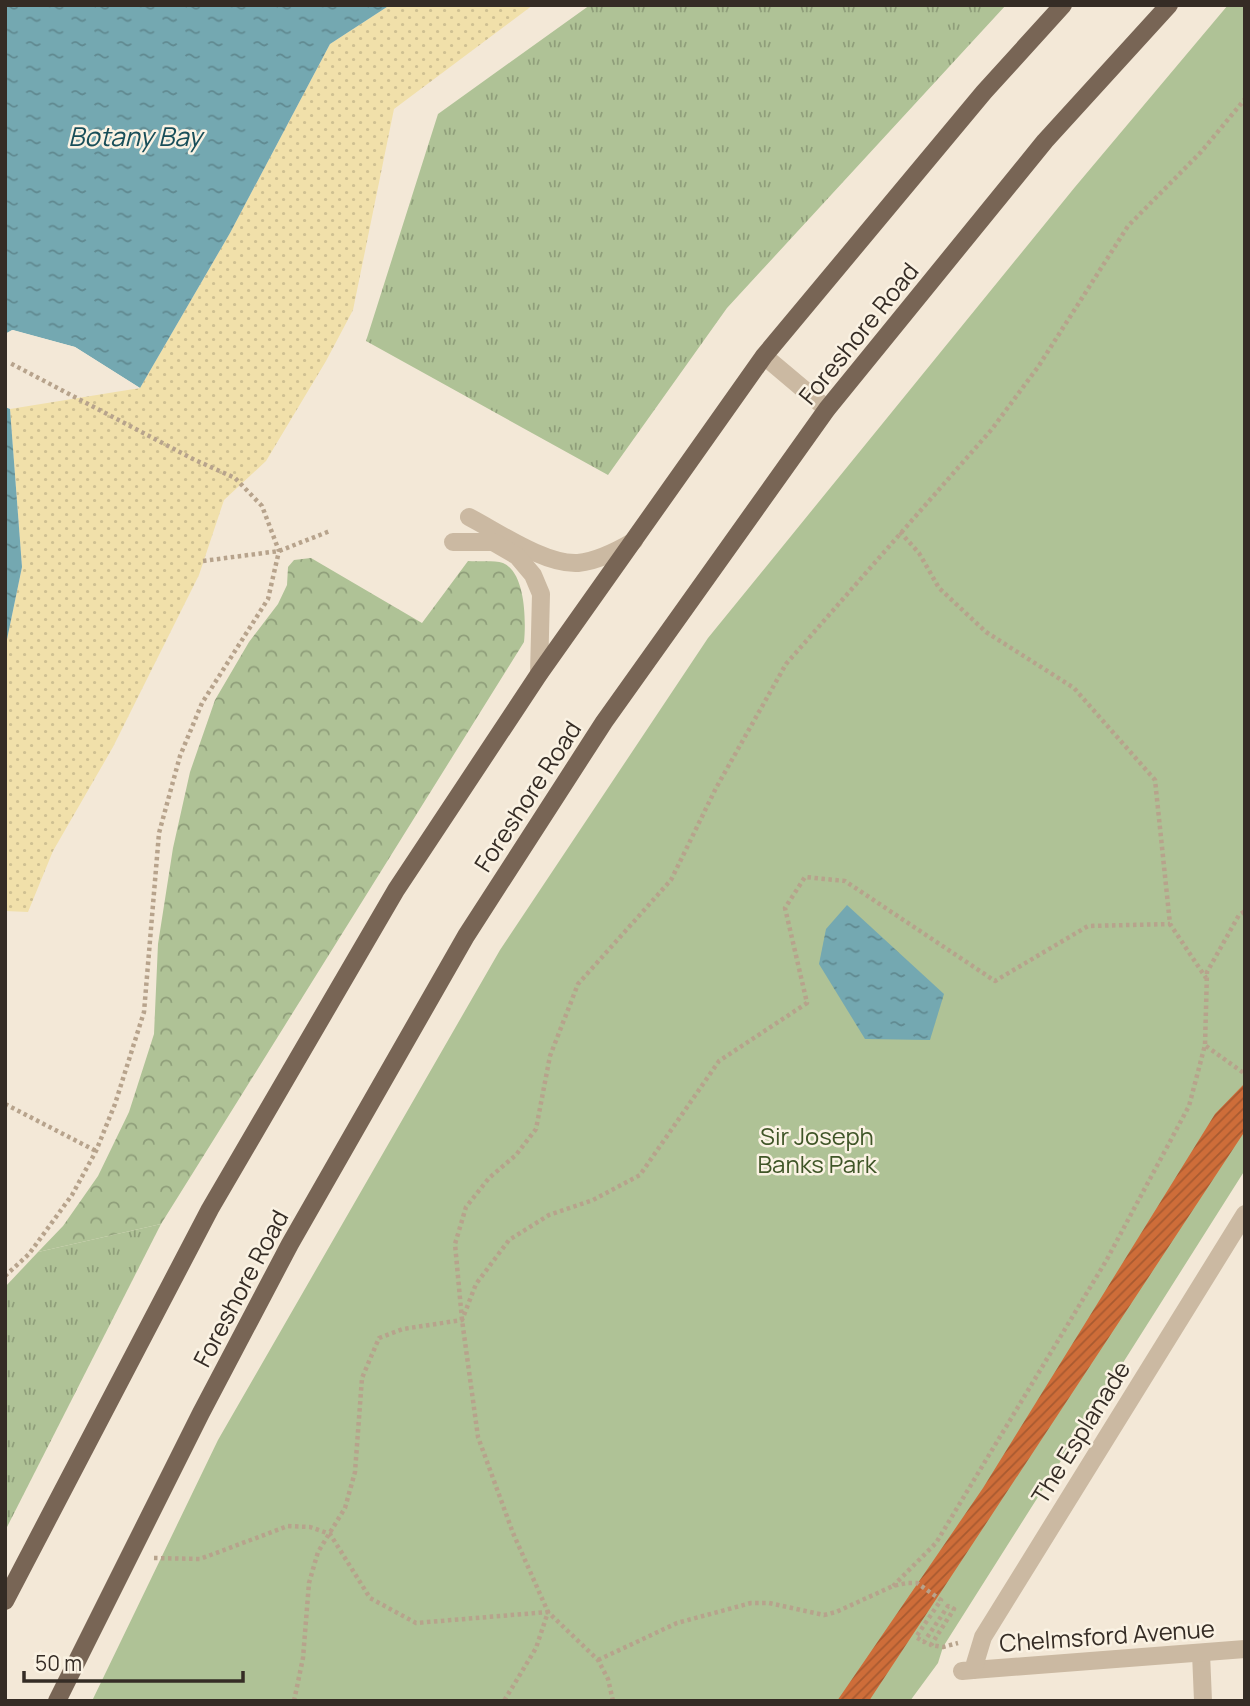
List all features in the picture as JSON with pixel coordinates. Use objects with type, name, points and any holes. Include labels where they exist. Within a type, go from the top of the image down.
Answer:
[{"type":"main road","points":[[5,1601],[210,1209],[396,890],[539,674],[764,356],[984,92],[1063,5]]},
{"type":"main road","name":"Foreshore Road","points":[[57,1701],[289,1244],[466,936],[604,722],[827,409],[1045,141],[1169,5]]},
{"type":"street","points":[[764,356],[827,409]]},
{"type":"street","points":[[469,517],[550,559],[565,562],[590,561],[634,541]]},
{"type":"street","points":[[453,542],[493,542],[517,556],[533,575],[541,594],[539,674]]},
{"type":"street","name":"The Esplanade","points":[[968,1671],[983,1637],[1088,1463],[1245,1214]]},
{"type":"street","name":"Chelmsford Avenue","points":[[968,1671],[1245,1649]]},
{"type":"street","points":[[1201,1653],[1203,1701]]},
{"type":"path","points":[[613,1701],[608,1679],[598,1660],[548,1612],[513,1533],[478,1437],[455,1244],[466,1207],[489,1178],[516,1155],[536,1129],[550,1056],[578,984],[671,880],[716,788],[786,664],[992,429],[1038,367],[1128,226],[1201,152],[1245,99]]},
{"type":"path","points":[[5,1276],[29,1254],[72,1195],[96,1151],[115,1104],[144,1012],[159,833],[180,756],[202,703],[268,599],[279,551],[262,506],[235,478],[193,459],[10,363]]},
{"type":"path","points":[[203,561],[279,551],[330,531]]},
{"type":"path","points":[[900,532],[919,553],[939,588],[986,632],[1074,688],[1155,780],[1170,924],[1206,978]]},
{"type":"path","points":[[462,1320],[476,1284],[509,1240],[549,1215],[593,1200],[640,1175],[719,1061],[807,1003],[785,908],[805,877],[845,881],[995,981],[1088,926],[1170,924]]},
{"type":"path","points":[[893,1586],[936,1544],[1106,1261],[1189,1106],[1205,1045],[1207,972],[1239,915],[1245,911]]},
{"type":"path","points":[[1205,1045],[1245,1074]]},
{"type":"path","points":[[5,1104],[96,1151]]},
{"type":"path","points":[[294,1701],[303,1658],[309,1583],[317,1552],[345,1508],[355,1472],[362,1378],[379,1338],[403,1329],[462,1320]]},
{"type":"path","points":[[129,1557],[200,1559],[288,1527],[310,1527],[330,1534],[370,1598],[416,1623],[548,1612]]},
{"type":"path","points":[[598,1660],[677,1623],[751,1603],[769,1603],[824,1615],[893,1586],[917,1583],[941,1600],[916,1637],[924,1642],[948,1606],[954,1609],[931,1645],[943,1647],[983,1637]]},
{"type":"path","points":[[504,1701],[536,1648],[548,1612]]},
{"type":"green space","points":[[590,5],[1006,5],[727,308],[608,475],[366,341],[438,114]]},
{"type":"green space","name":"Sir Joseph Banks Park","points":[[1228,5],[1245,5],[1245,1170],[943,1647],[938,1663],[910,1701],[92,1701],[218,1440],[500,950],[708,638],[1075,187]]},
{"type":"green space","points":[[311,558],[422,623],[468,561],[503,563],[511,568],[520,587],[525,623],[524,642],[161,1224],[38,1252],[63,1226],[98,1176],[129,1112],[154,1034],[158,944],[173,848],[190,772],[215,700],[249,642],[278,604],[287,585],[288,567],[294,560]]},
{"type":"green space","points":[[161,1224],[5,1531],[5,1287],[38,1252]]},
{"type":"sand","points":[[390,5],[533,5],[394,109],[353,310],[266,461],[224,500],[199,575],[113,747],[53,851],[28,912],[5,911],[5,649],[22,567],[10,409],[140,388],[230,233],[330,44]]},
{"type":"water","name":"Botany Bay","points":[[5,5],[390,5],[330,44],[230,233],[140,388],[75,347],[13,330],[5,334]]},
{"type":"water","points":[[5,407],[10,409],[22,567],[5,649]]},
{"type":"water","points":[[847,905],[944,994],[930,1040],[865,1039],[819,964],[826,929]]},
{"type":"pier","points":[[12,330],[75,347],[140,388],[134,389],[73,351],[13,333],[5,338],[5,334]]},
{"type":"building","points":[[1245,1083],[1245,1131],[869,1701],[837,1701],[983,1488],[1215,1114]]}]
